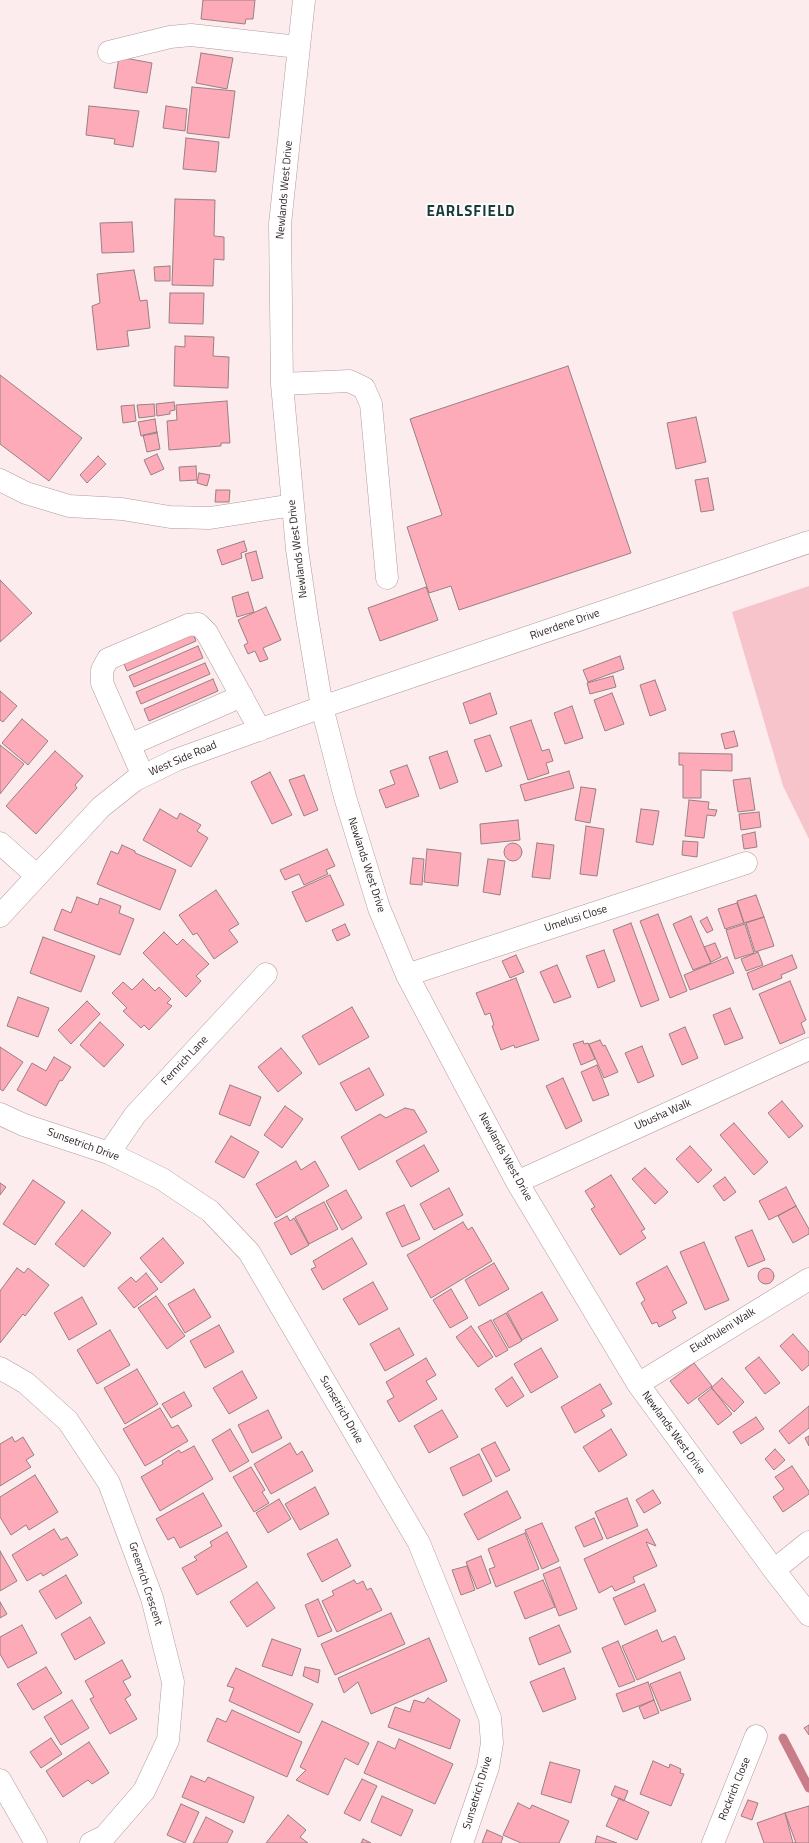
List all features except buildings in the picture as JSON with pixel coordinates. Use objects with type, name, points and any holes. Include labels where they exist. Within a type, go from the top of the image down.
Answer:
[{"type":"street","name":"Newlands West Drive","points":[[304,0],[280,224],[282,384],[297,549],[306,618],[322,707],[345,797],[374,893],[407,975],[517,1182],[638,1384],[774,1570],[809,1615]]},
{"type":"street","points":[[109,52],[170,37],[190,35],[298,47]]},
{"type":"street","points":[[282,384],[349,381],[364,388],[371,404],[387,578]]},
{"type":"street","points":[[0,480],[26,493],[69,506],[122,509],[170,517],[210,518],[293,505]]},
{"type":"street","name":"Riverdene Drive","points":[[322,707],[809,542]]},
{"type":"street","points":[[143,776],[102,683],[102,670],[108,659],[180,628],[198,624],[207,633],[260,730]]},
{"type":"street","points":[[129,744],[242,696]]},
{"type":"street","name":"West Side Road","points":[[0,916],[36,875],[101,807],[143,776],[176,760],[322,707]]},
{"type":"street","points":[[0,843],[36,875]]},
{"type":"street","name":"Umelusi Close","points":[[407,975],[746,863]]},
{"type":"street","name":"Fernrich Lane","points":[[109,1153],[135,1115],[266,974]]},
{"type":"street","name":"Ubusha Walk","points":[[517,1182],[809,1049]]},
{"type":"street","name":"Sunsetrich Drive","points":[[0,1114],[24,1125],[109,1153],[162,1178],[210,1212],[249,1252],[419,1543],[490,1718],[492,1743],[488,1767],[462,1843]]},
{"type":"street","name":"Ekuthuleni Walk","points":[[638,1384],[809,1279]]},
{"type":"street","name":"Greenrich Crescent","points":[[0,1368],[26,1382],[68,1421],[109,1482],[152,1598],[173,1682],[168,1740],[144,1791],[105,1836],[91,1843]]},
{"type":"street","points":[[774,1570],[809,1542]]},
{"type":"street","name":"Rockrich Close","points":[[713,1843],[756,1736]]},
{"type":"street","points":[[0,1780],[36,1843]]},
{"type":"shaded area","points":[[809,586],[809,839],[783,786],[732,612]]},
{"type":"waterway","points":[[783,1738],[809,1788]]},
{"type":"district","name":"EARLSFIELD","points":[[471,212]]}]
